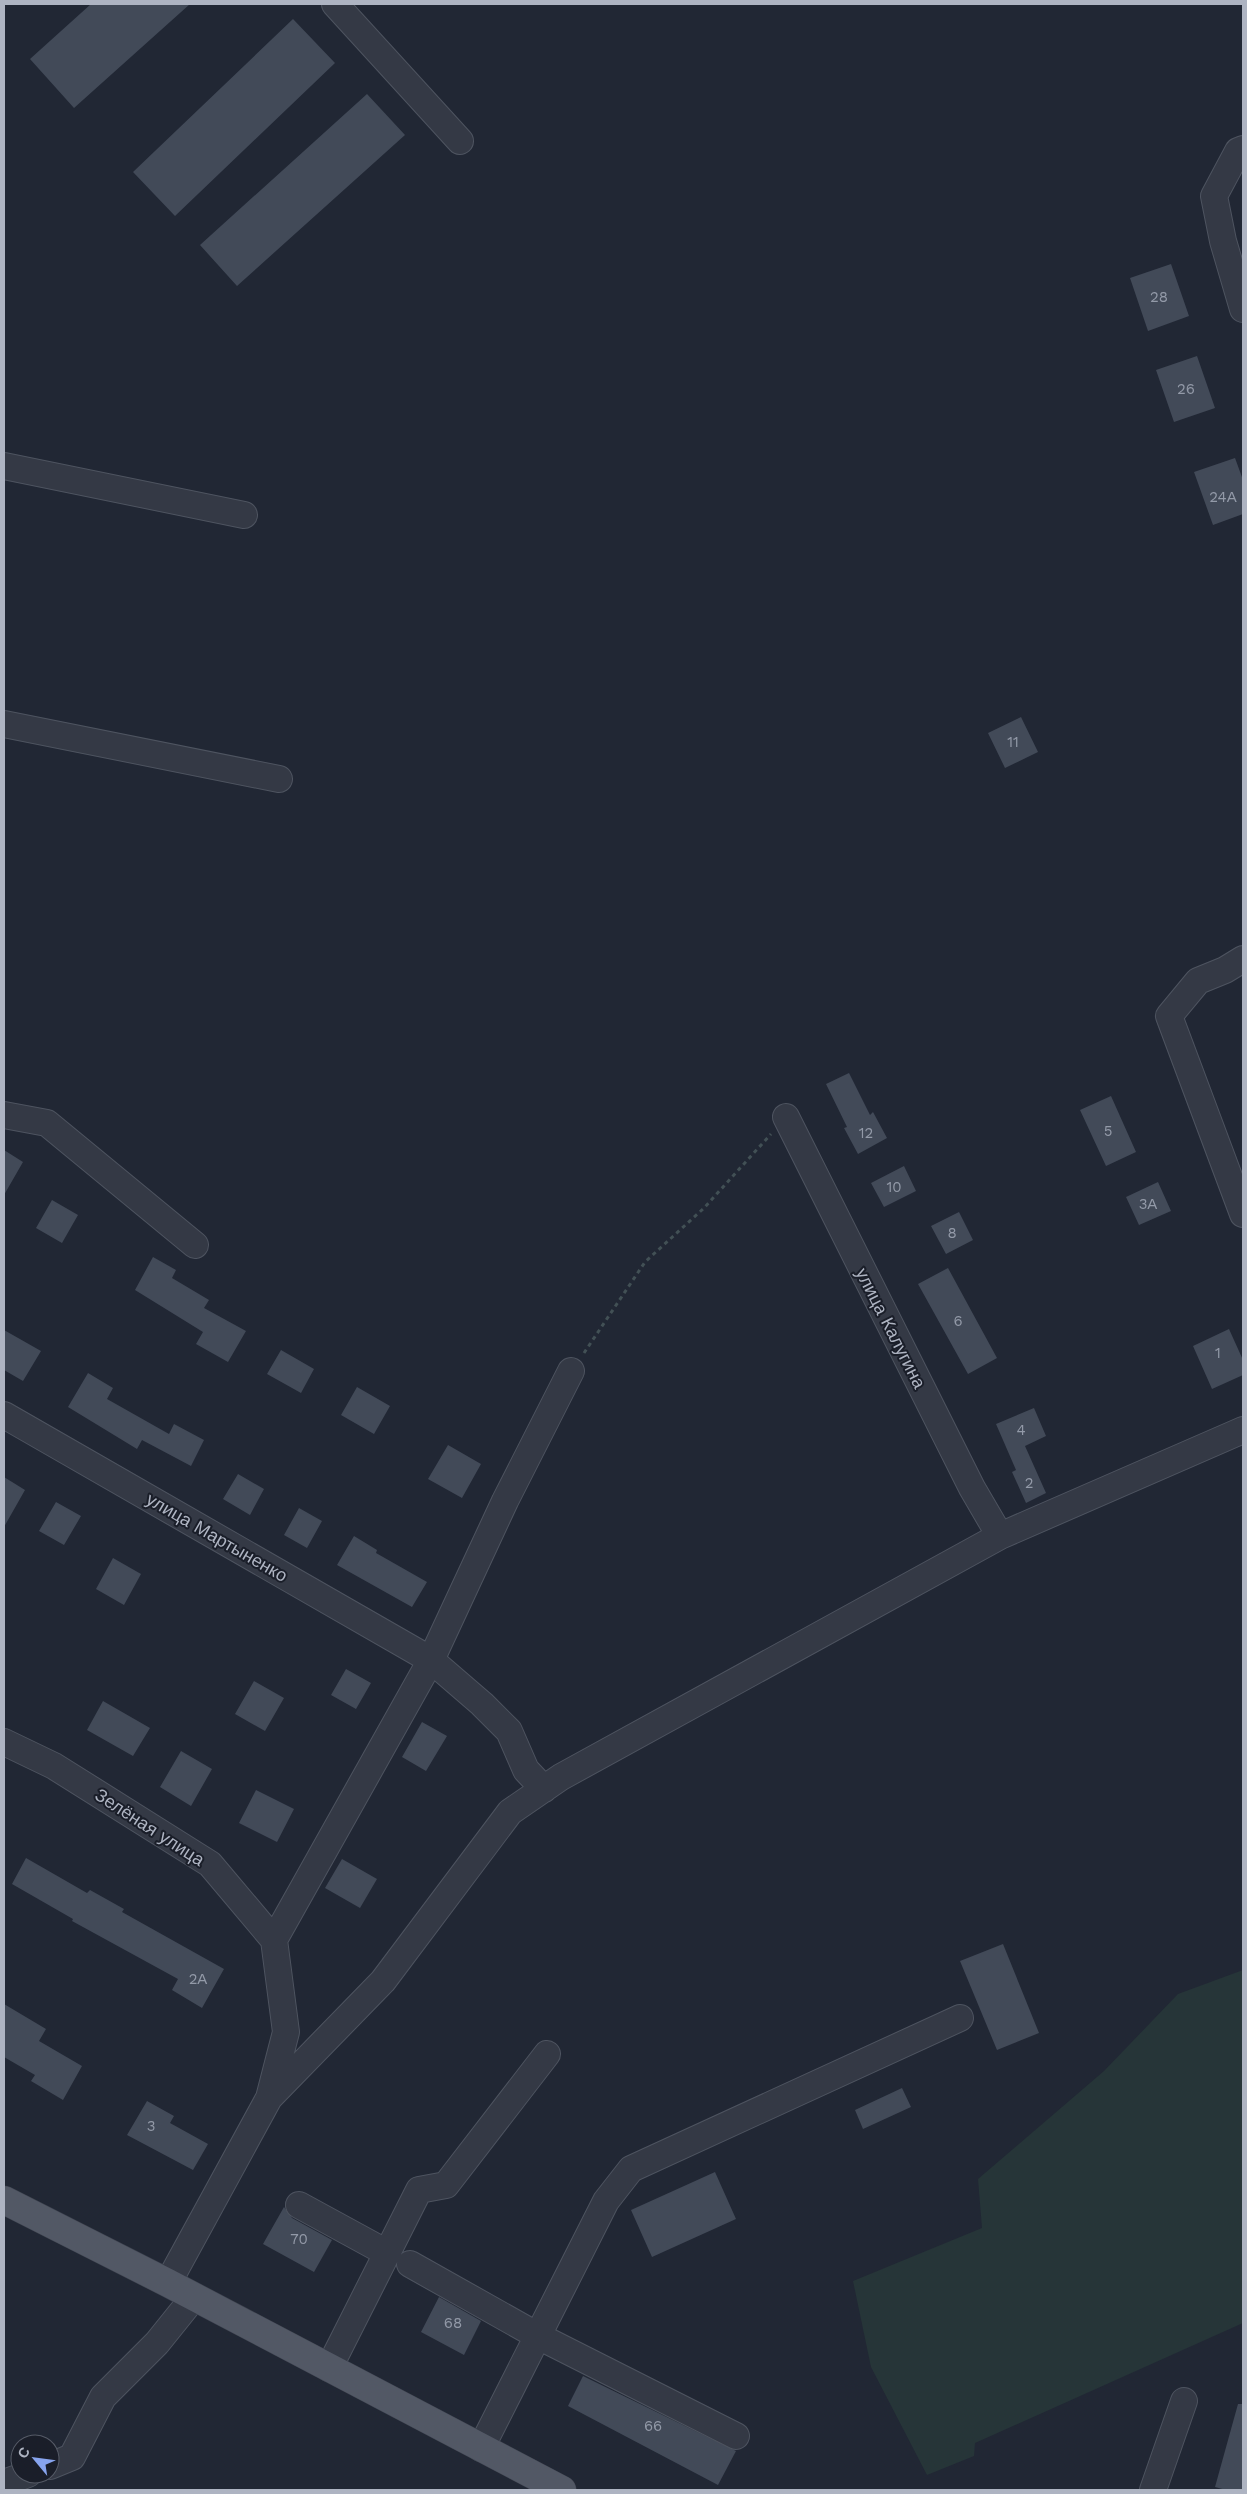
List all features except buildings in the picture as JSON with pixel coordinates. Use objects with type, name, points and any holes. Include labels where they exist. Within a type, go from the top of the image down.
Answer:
[{"type":"main road","points":[[4,2200],[168,2283],[562,2490]]},
{"type":"street","points":[[335,4],[460,141]]},
{"type":"street","points":[[1243,149],[1238,151],[1214,196],[1222,241],[1243,309]]},
{"type":"street","points":[[4,466],[244,515]]},
{"type":"street","points":[[4,724],[279,779]]},
{"type":"street","points":[[1243,959],[1225,970],[1198,981],[1169,1016],[1243,1214]]},
{"type":"street","points":[[4,1115],[47,1123],[195,1245]]},
{"type":"street","name":"улица Калугина","points":[[786,1117],[972,1488],[1000,1536]]},
{"type":"street","points":[[168,2283],[269,2098],[286,2032],[274,1940],[431,1660],[504,1501],[571,1371]]},
{"type":"street","name":"улица Мартыненко","points":[[4,1415],[431,1660],[482,1704],[509,1731],[526,1770],[544,1788]]},
{"type":"street","points":[[269,2098],[383,1981],[510,1812],[561,1776],[1000,1536],[1243,1430]]},
{"type":"street","name":"Зелёная улица","points":[[4,1742],[54,1766],[210,1864],[274,1940]]},
{"type":"street","points":[[481,2448],[606,2201],[630,2169],[960,2018]]},
{"type":"street","points":[[329,2368],[419,2190],[446,2185],[546,2054]]},
{"type":"street","points":[[299,2205],[387,2253]]},
{"type":"street","points":[[410,2264],[538,2336],[736,2436]]},
{"type":"street","points":[[60,2462],[72,2458],[103,2397],[157,2343],[194,2297]]},
{"type":"street","points":[[1153,2490],[1184,2401]]},
{"type":"path","points":[[571,1371],[645,1262],[704,1208],[786,1117]]},
{"type":"shaded area","points":[[1243,1970],[1243,2323],[975,2443],[974,2456],[927,2475],[871,2367],[853,2281],[982,2228],[978,2179],[1104,2071],[1178,1994]]}]
